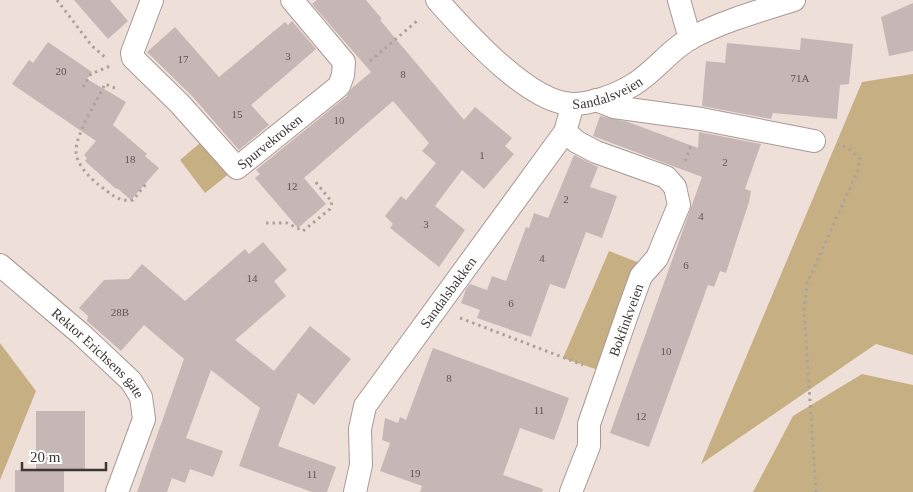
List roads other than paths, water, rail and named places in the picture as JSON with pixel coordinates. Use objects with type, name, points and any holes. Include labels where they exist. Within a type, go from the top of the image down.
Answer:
[{"type":"street","name":"Spurvekroken","points":[[152,0],[132,53],[133,58],[180,104],[238,168],[339,86],[343,75],[344,62],[292,0]]},
{"type":"street","name":"Sandalsveien","points":[[437,0],[506,71],[550,99],[573,104],[596,100],[632,86],[690,39],[740,16],[794,0]]},
{"type":"street","points":[[679,0],[690,39]]},
{"type":"street","points":[[596,100],[614,107],[701,119],[814,141]]},
{"type":"street","name":"Sandalsbakken","points":[[355,492],[361,466],[360,429],[365,406],[565,132],[573,104]]},
{"type":"street","name":"Bokfinkveien","points":[[565,132],[577,142],[596,152],[666,177],[676,187],[679,205],[657,258],[642,276],[589,424],[589,446],[571,492]]},
{"type":"street","name":"Rektor Erichsens gate","points":[[0,265],[81,334],[131,381],[142,397],[144,419],[117,492]]}]
